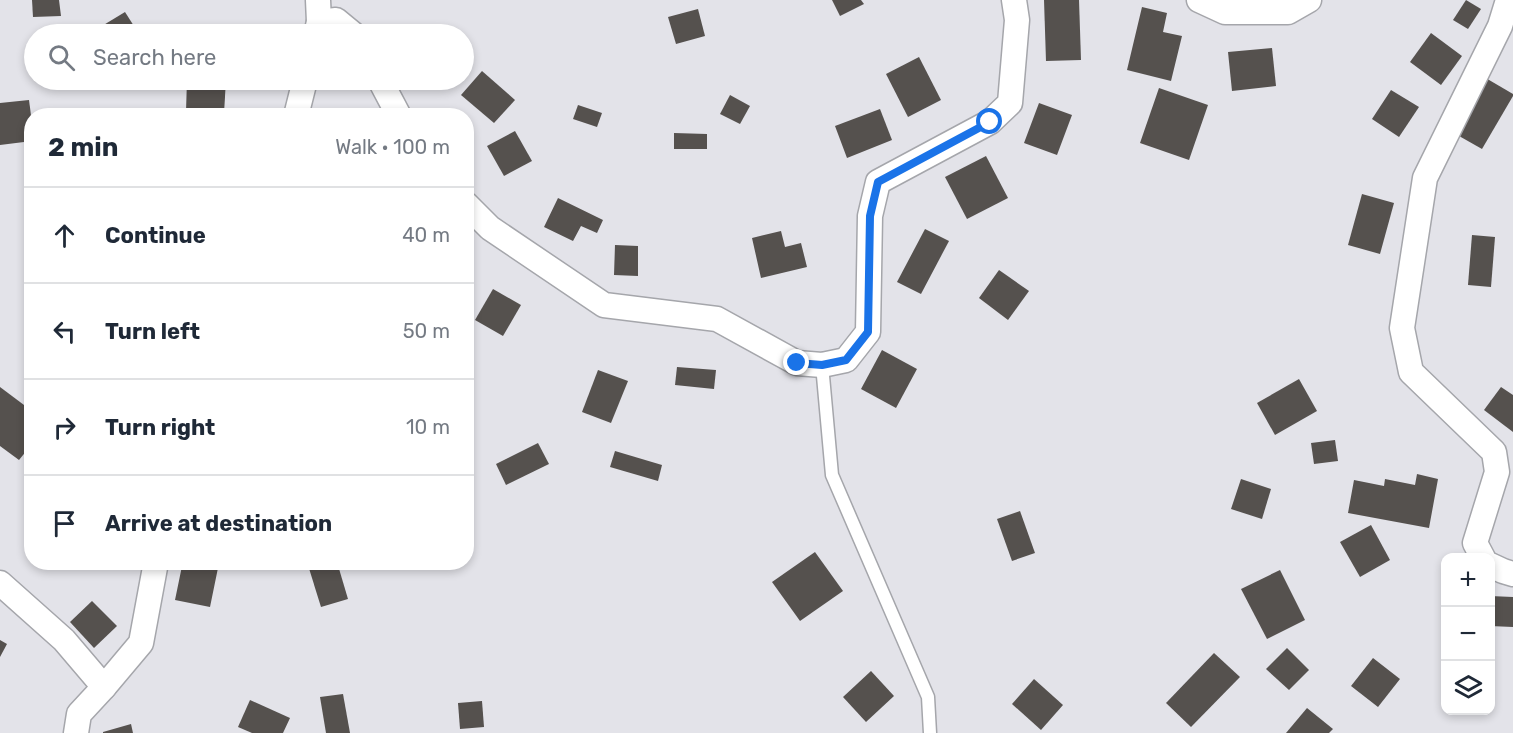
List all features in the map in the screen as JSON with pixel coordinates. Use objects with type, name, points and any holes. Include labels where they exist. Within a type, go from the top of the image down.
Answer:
[{"type":"street","points":[[474,212],[490,228],[604,305],[717,319],[797,363],[822,365],[846,360],[868,332],[870,216],[878,182],[990,122],[1010,103],[1017,20],[1014,0]]},
{"type":"street","points":[[1199,0],[1225,12],[1288,12],[1309,0]]},
{"type":"street","points":[[1480,553],[1475,543],[1497,472],[1494,452],[1411,372],[1402,328],[1425,178],[1500,26],[1509,0]]},
{"type":"street","points":[[318,19],[336,21],[340,24]]},
{"type":"street","points":[[298,108],[302,90]]},
{"type":"street","points":[[385,90],[395,108]]},
{"type":"street","points":[[1495,567],[1513,574]]},
{"type":"street","points":[[76,733],[79,714],[141,643],[155,570]]},
{"type":"street","points":[[0,583],[64,640],[104,687]]},
{"type":"lane","points":[[822,365],[831,475],[928,697],[930,733]]},
{"type":"building","points":[[32,0],[59,0],[61,16],[33,17]]},
{"type":"building","points":[[832,0],[861,0],[864,4],[840,16]]},
{"type":"building","points":[[1044,0],[1079,0],[1081,60],[1046,61]]},
{"type":"building","points":[[1466,0],[1481,9],[1468,29],[1453,20]]},
{"type":"building","points":[[1142,7],[1167,13],[1163,32],[1182,36],[1171,81],[1127,70]]},
{"type":"building","points":[[698,9],[705,36],[676,44],[668,17]]},
{"type":"building","points":[[125,12],[133,24],[105,24]]},
{"type":"building","points":[[1431,33],[1462,56],[1441,85],[1410,62]]},
{"type":"building","points":[[1272,48],[1276,86],[1232,91],[1228,52]]},
{"type":"building","points":[[919,57],[941,100],[908,117],[886,74]]},
{"type":"building","points":[[482,71],[515,100],[494,123],[461,95],[465,90],[474,90],[474,80]]},
{"type":"building","points":[[1484,77],[1513,96],[1482,149],[1452,132]]},
{"type":"building","points":[[1159,88],[1208,105],[1189,160],[1140,143]]},
{"type":"building","points":[[187,90],[225,90],[224,108],[186,108]]},
{"type":"building","points":[[1391,90],[1419,107],[1399,137],[1372,119]]},
{"type":"building","points":[[730,95],[750,106],[740,124],[720,114]]},
{"type":"building","points":[[29,100],[30,108],[24,108],[24,142],[0,145],[0,103]]},
{"type":"building","points":[[1039,103],[1072,115],[1057,155],[1024,143]]},
{"type":"building","points":[[578,105],[602,113],[597,127],[573,119]]},
{"type":"building","points":[[880,109],[892,140],[847,158],[835,126]]},
{"type":"building","points":[[515,131],[532,161],[504,176],[487,146]]},
{"type":"building","points":[[674,133],[707,134],[707,149],[674,149]]},
{"type":"building","points":[[986,156],[1008,198],[967,219],[945,177]]},
{"type":"building","points":[[1362,194],[1394,203],[1380,254],[1348,245]]},
{"type":"building","points":[[558,198],[603,220],[597,233],[581,226],[573,241],[544,227]]},
{"type":"building","points":[[925,229],[949,241],[921,294],[897,282]]},
{"type":"building","points":[[781,231],[785,247],[801,243],[807,267],[761,278],[752,238]]},
{"type":"building","points":[[1472,235],[1495,237],[1491,287],[1468,285]]},
{"type":"building","points":[[615,245],[638,246],[638,276],[614,275]]},
{"type":"building","points":[[999,270],[1029,291],[1008,320],[979,298]]},
{"type":"building","points":[[493,289],[521,305],[503,336],[475,320]]},
{"type":"building","points":[[882,350],[917,369],[896,408],[861,389]]},
{"type":"building","points":[[677,367],[716,370],[714,389],[675,385]]},
{"type":"building","points":[[598,370],[628,381],[611,423],[582,412]]},
{"type":"building","points":[[1299,379],[1317,411],[1275,435],[1257,403]]},
{"type":"building","points":[[0,387],[24,405],[24,454],[19,460],[0,446]]},
{"type":"building","points":[[1501,387],[1513,395],[1513,432],[1484,410]]},
{"type":"building","points":[[1335,440],[1338,461],[1314,464],[1311,443]]},
{"type":"building","points":[[538,443],[549,464],[506,485],[496,464]]},
{"type":"building","points":[[615,451],[662,465],[658,481],[610,467]]},
{"type":"building","points":[[1417,474],[1438,479],[1429,528],[1348,513],[1354,480],[1384,486],[1385,479],[1415,485]]},
{"type":"building","points":[[1241,479],[1271,489],[1262,519],[1231,509]]},
{"type":"building","points":[[1020,511],[1035,553],[1012,561],[997,519]]},
{"type":"building","points":[[1371,525],[1390,560],[1360,577],[1340,542]]},
{"type":"building","points":[[815,552],[843,591],[800,621],[772,582]]},
{"type":"building","points":[[181,570],[218,570],[210,607],[175,600]]},
{"type":"building","points":[[309,570],[339,570],[348,599],[321,607]]},
{"type":"building","points":[[1280,570],[1305,620],[1267,639],[1241,589]]},
{"type":"building","points":[[1495,596],[1513,597],[1513,627],[1495,626]]},
{"type":"building","points":[[92,601],[117,626],[94,648],[70,622]]},
{"type":"building","points":[[0,640],[7,644],[0,657]]},
{"type":"building","points":[[1287,648],[1309,670],[1289,690],[1266,669]]},
{"type":"building","points":[[1214,653],[1240,677],[1191,727],[1166,703]]},
{"type":"building","points":[[1373,658],[1400,679],[1378,707],[1351,686]]},
{"type":"building","points":[[871,671],[894,696],[866,722],[843,697]]},
{"type":"building","points":[[1034,679],[1063,705],[1041,730],[1012,704]]},
{"type":"building","points":[[343,694],[350,733],[326,733],[320,697]]},
{"type":"building","points":[[250,700],[290,718],[283,733],[252,733],[238,727]]},
{"type":"building","points":[[482,701],[484,727],[460,729],[458,703]]},
{"type":"building","points":[[1307,708],[1333,729],[1329,733],[1286,733]]},
{"type":"building","points":[[131,724],[133,733],[103,733],[103,732]]},
{"type":"route","points":[[797,363],[822,365],[846,360],[868,332],[870,216],[878,182],[990,122]]}]
